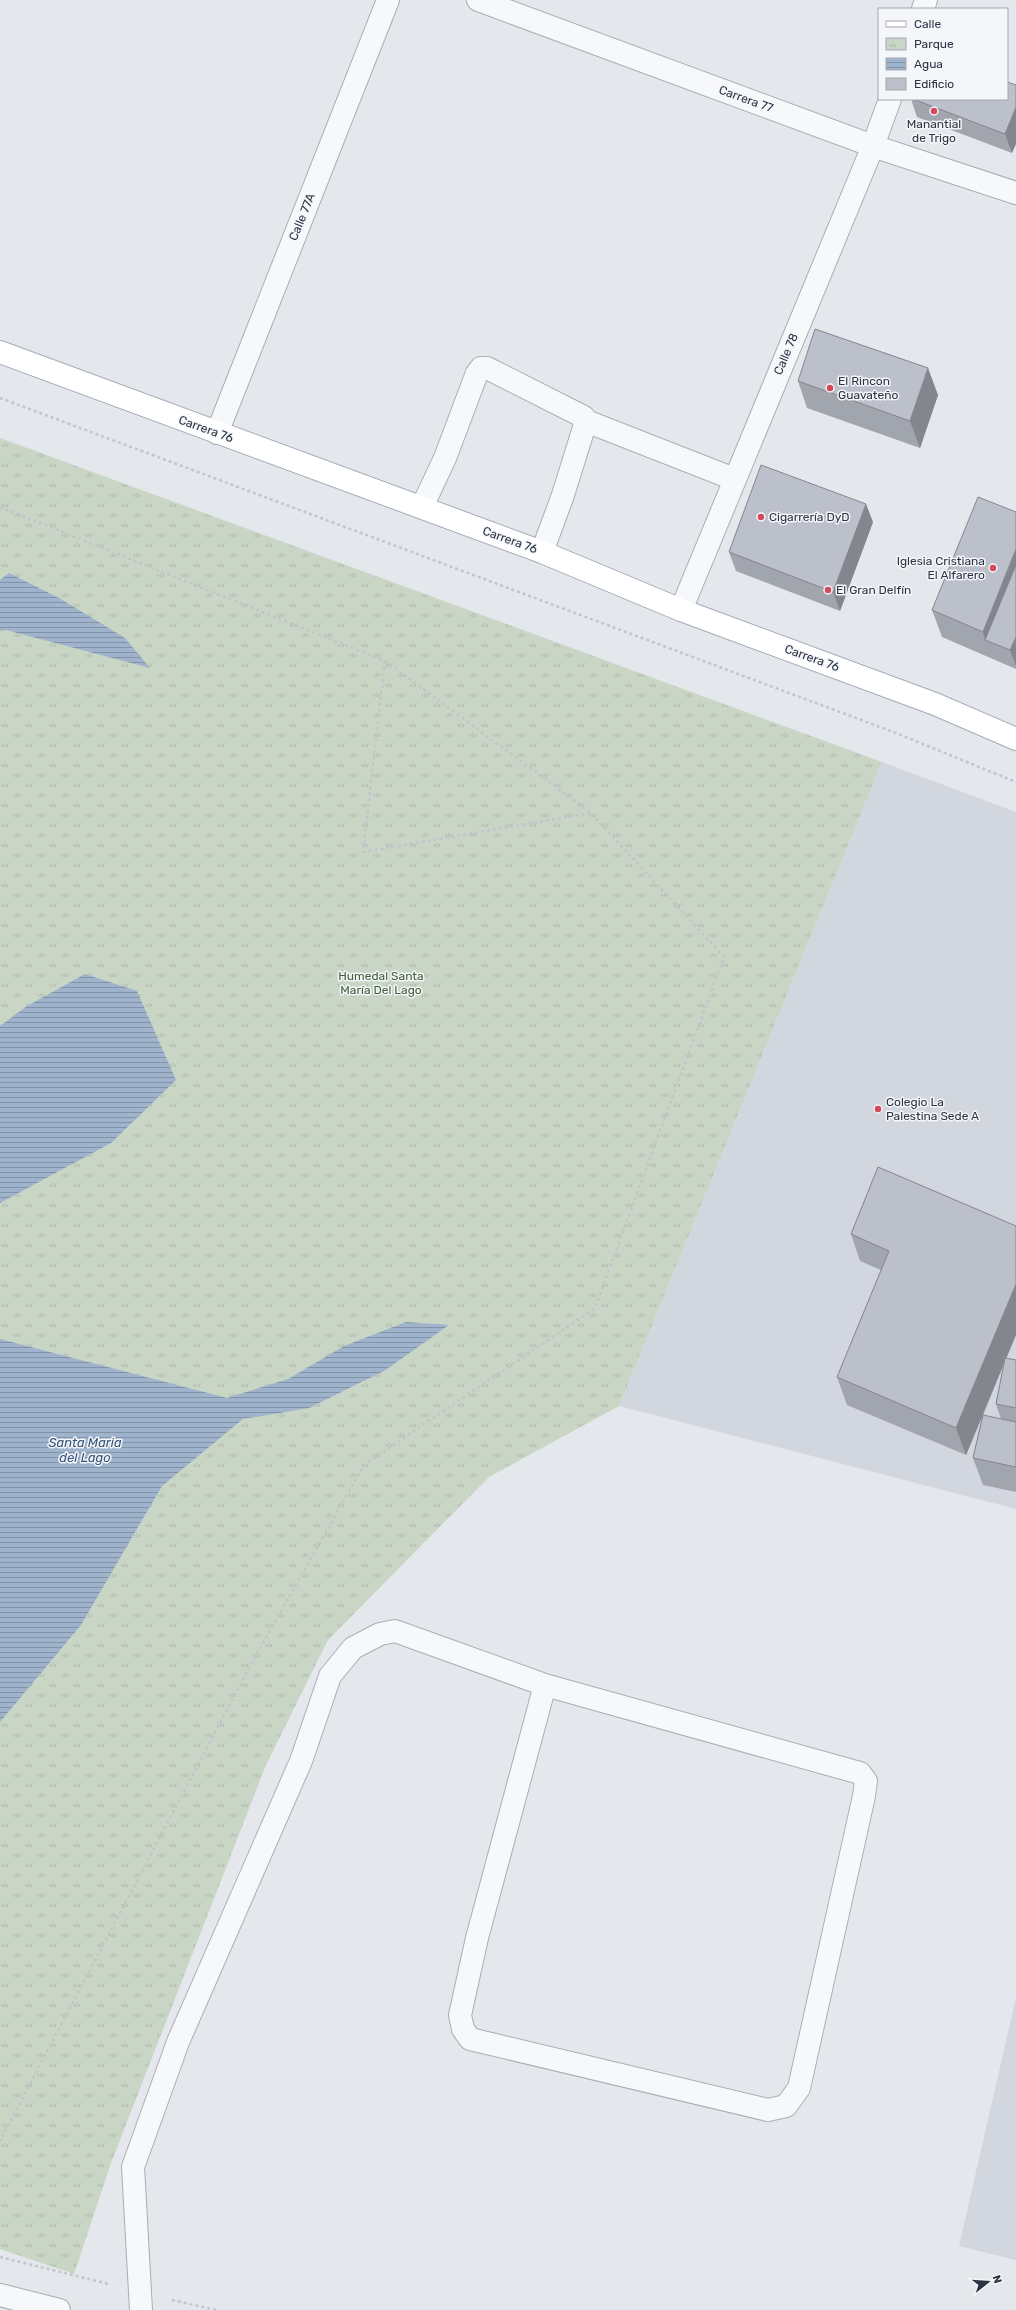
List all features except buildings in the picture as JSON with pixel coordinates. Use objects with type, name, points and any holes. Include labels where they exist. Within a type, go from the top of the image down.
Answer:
[{"type":"main road","name":"Carrera 76","points":[[0,352],[542,552],[681,610],[935,704],[1016,739]]},
{"type":"street","name":"Calle 77A","points":[[217,433],[388,0]]},
{"type":"street","name":"Carrera 77","points":[[478,0],[873,146],[1016,193]]},
{"type":"street","name":"Calle 78","points":[[681,610],[873,146],[890,100]]},
{"type":"street","points":[[422,507],[445,458],[477,373],[481,368],[487,368],[584,417],[586,421],[734,479]]},
{"type":"street","points":[[542,552],[564,495],[586,421]]},
{"type":"street","points":[[141,2310],[133,2167],[178,2042],[301,1761],[330,1676],[354,1648],[380,1634],[394,1631],[545,1685],[860,1773],[866,1781],[799,2088],[786,2106],[768,2110],[470,2039],[463,2029],[460,2015],[477,1938],[545,1685]]},
{"type":"street","points":[[0,2295],[59,2310]]},
{"type":"path","points":[[0,398],[896,733],[1016,782]]},
{"type":"path","points":[[0,507],[385,661],[591,813],[724,957],[595,1308],[364,1465],[251,1664],[0,2141]]},
{"type":"path","points":[[385,661],[363,852],[591,813]]},
{"type":"shaded area","name":"Colegio La Palestina Sede A","points":[[882,762],[1016,812],[1016,1509],[619,1406]]},
{"type":"shaded area","points":[[1016,1998],[1016,2260],[959,2246]]},
{"type":"green space","name":"Humedal Santa María Del Lago","points":[[0,438],[882,762],[619,1406],[489,1477],[328,1640],[266,1765],[111,2163],[74,2274],[0,2249]]},
{"type":"water","points":[[9,573],[59,598],[125,638],[150,668],[6,630],[0,631],[0,580]]},
{"type":"water","points":[[85,974],[137,991],[176,1080],[111,1143],[0,1203],[0,1026],[27,1006]]},
{"type":"water","name":"Santa Maria del Lago","points":[[406,1322],[449,1325],[384,1371],[309,1408],[243,1419],[162,1486],[81,1625],[0,1722],[0,1339],[227,1398],[288,1379],[344,1346]]},
{"type":"place","name":"Manantial de Trigo","points":[[934,111]]},
{"type":"place","name":"El Rincon Guavateño","points":[[830,388]]},
{"type":"place","name":"Cigarrería DyD","points":[[761,517]]},
{"type":"place","name":"Iglesia Cristiana El Alfarero","points":[[993,568]]},
{"type":"place","name":"El Gran Delfín","points":[[828,590]]},
{"type":"place","name":"Colegio La Palestina Sede A","points":[[878,1109]]}]
